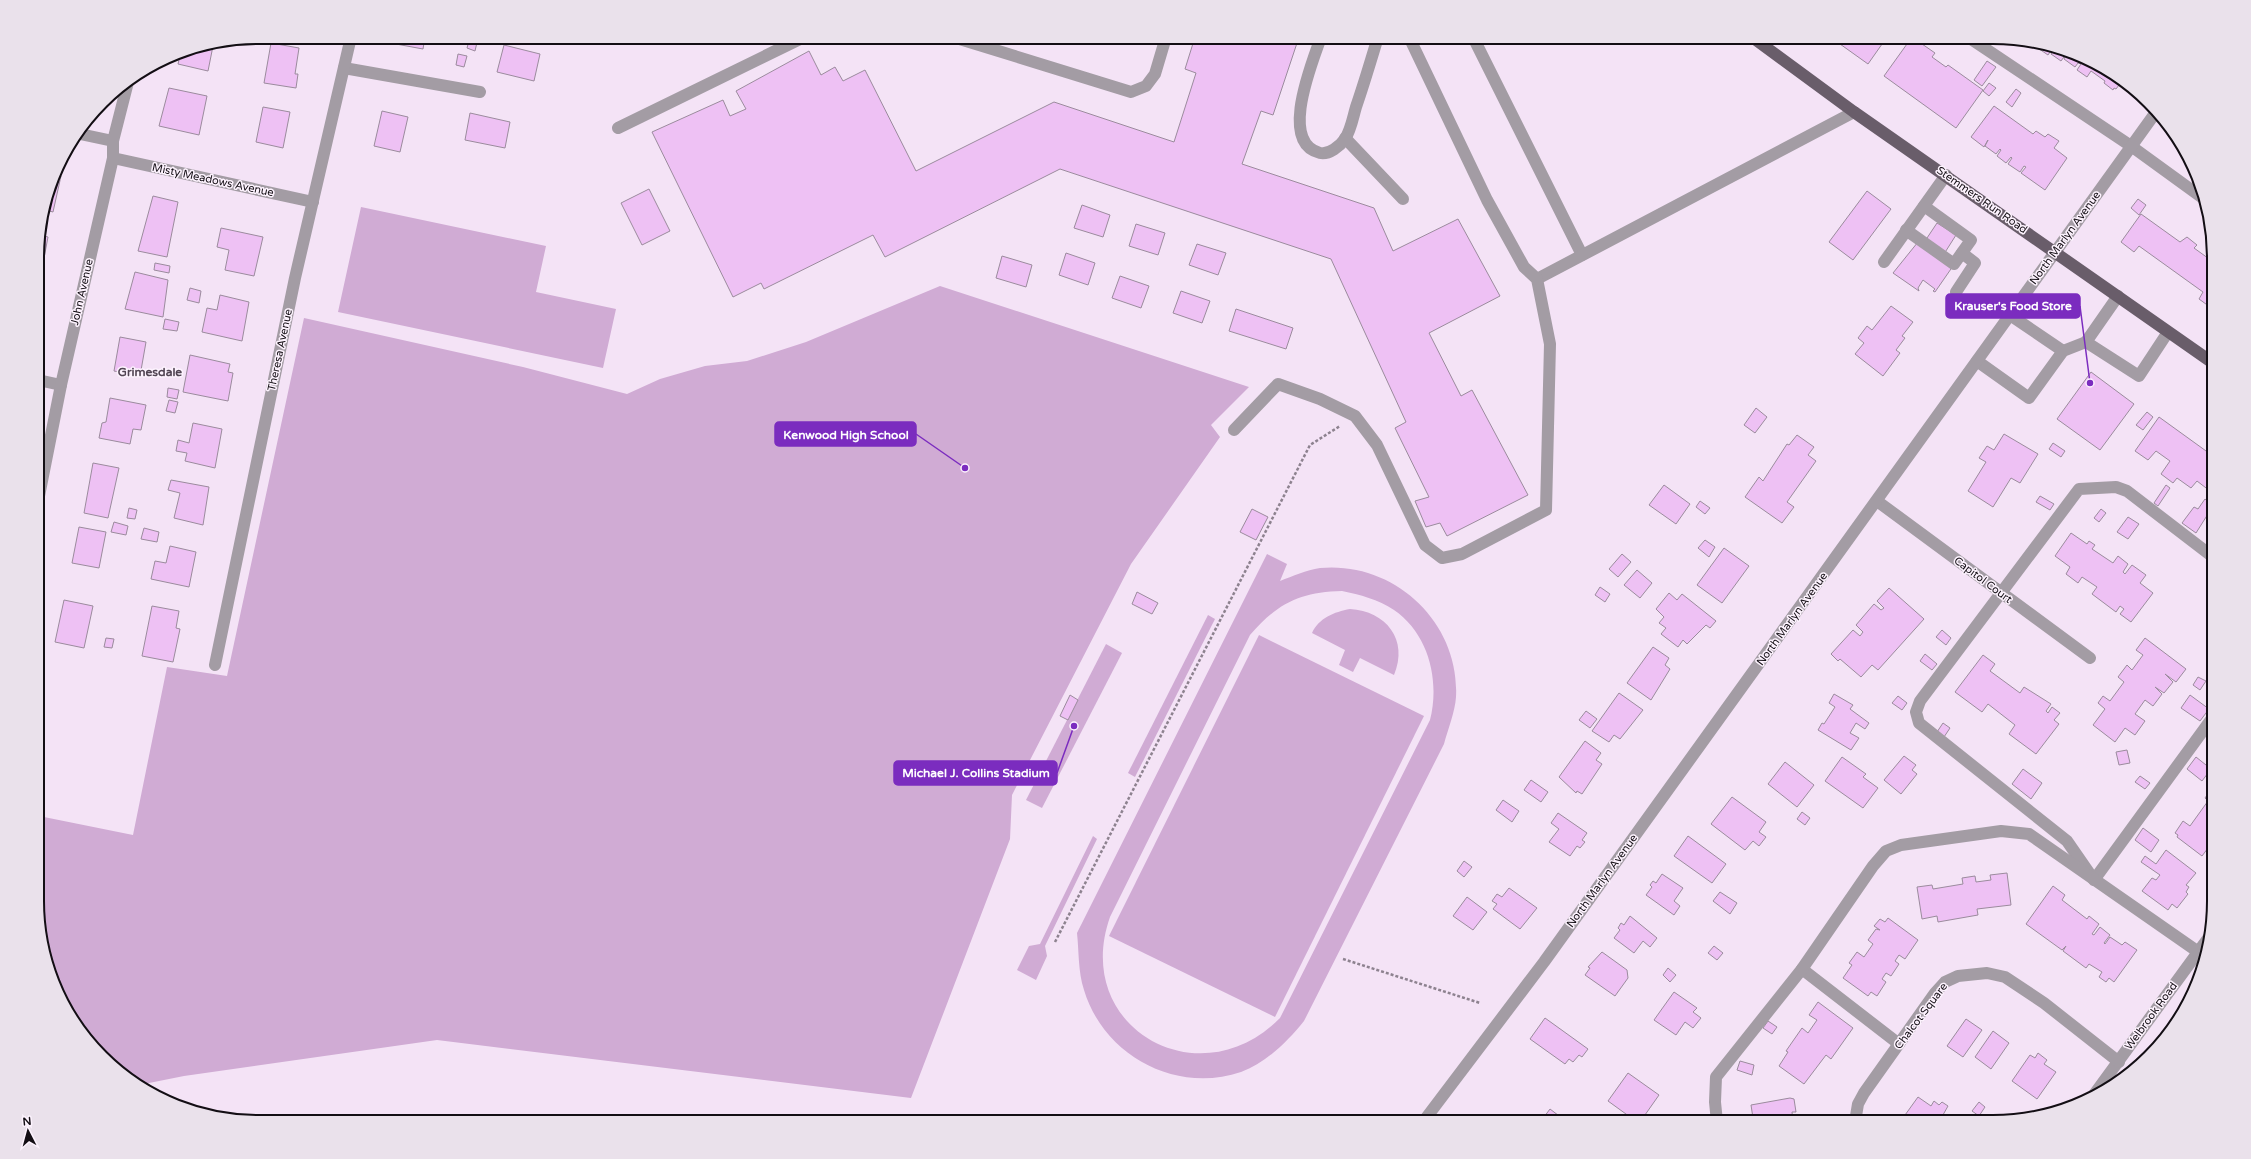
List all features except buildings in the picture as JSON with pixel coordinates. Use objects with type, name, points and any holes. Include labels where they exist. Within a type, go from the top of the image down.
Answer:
[{"type":"main road","name":"Stemmers Run Road","points":[[1762,44],[1854,112],[2055,251],[2207,360]]},
{"type":"street","name":"Theresa Avenue","points":[[215,665],[295,278],[349,44]]},
{"type":"street","points":[[618,128],[790,44]]},
{"type":"street","points":[[976,44],[1131,92],[1146,86],[1155,74],[1164,44]]},
{"type":"street","points":[[1319,44],[1300,102],[1299,115],[1304,140],[1310,149],[1321,153],[1332,151],[1345,138],[1376,44]]},
{"type":"street","points":[[1234,430],[1278,384],[1320,399],[1355,416],[1377,445],[1425,545],[1442,558],[1462,554],[1546,510],[1550,344],[1537,279],[1524,267],[1487,200],[1412,44]]},
{"type":"street","points":[[1476,44],[1582,255]]},
{"type":"street","points":[[1978,44],[2131,146],[2198,194]]},
{"type":"street","points":[[344,68],[480,92]]},
{"type":"street","name":"John Avenue","points":[[44,471],[61,385],[113,158],[113,141],[126,90]]},
{"type":"street","points":[[1537,279],[1854,112]]},
{"type":"street","name":"North Marlyn Avenue","points":[[1428,1115],[1544,962],[2153,116]]},
{"type":"street","points":[[83,135],[113,141]]},
{"type":"street","points":[[1345,138],[1403,199]]},
{"type":"street","name":"Misty Meadows Avenue","points":[[113,158],[313,202]]},
{"type":"street","points":[[1884,262],[1946,175]]},
{"type":"street","points":[[1906,230],[1954,264],[1971,240],[1924,206]]},
{"type":"street","points":[[1956,292],[1975,263],[1962,253]]},
{"type":"street","points":[[1977,361],[2029,398],[2063,351],[2086,342],[2118,296]]},
{"type":"street","points":[[2010,315],[2063,351]]},
{"type":"street","points":[[2086,342],[2139,376],[2168,332]]},
{"type":"street","points":[[44,381],[61,385]]},
{"type":"street","points":[[2094,880],[2067,841],[1919,723],[1916,712],[1920,701],[2079,489],[2116,488],[2127,491],[2207,552]]},
{"type":"street","name":"Capitol Court","points":[[1877,501],[2090,658]]},
{"type":"street","points":[[2094,880],[2207,727]]},
{"type":"street","points":[[1717,1115],[1714,1102],[1716,1077],[1802,969],[1873,866],[1886,851],[1901,845],[2000,831],[2029,834],[2200,954]]},
{"type":"street","name":"Welbrook Road","points":[[2101,1085],[2199,958]]},
{"type":"street","points":[[1802,969],[1899,1044]]},
{"type":"street","name":"Chalcot Square","points":[[1856,1115],[1858,1104],[1864,1093],[1899,1044],[1945,982],[1958,976],[1987,973],[2005,977],[2044,1004],[2119,1062]]},
{"type":"path","points":[[1056,942],[1310,445],[1355,416]]},
{"type":"path","points":[[1343,959],[1480,1002]]},
{"type":"shaded area","points":[[361,207],[546,246],[536,292],[616,309],[603,368],[338,312]]},
{"type":"shaded area","points":[[940,286],[1249,387],[1211,425],[1220,437],[1131,564],[1012,795],[1010,839],[911,1098],[437,1040],[184,1076],[147,1083],[117,1062],[97,1042],[80,1020],[66,996],[55,970],[48,943],[44,915],[44,817],[133,835],[167,667],[227,676],[304,318],[523,367],[627,394],[660,379],[705,366],[747,361],[806,342]]},
{"type":"shaded area","points":[[1267,554],[1287,564],[1280,581],[1300,573],[1320,568],[1347,568],[1373,575],[1397,586],[1417,602],[1434,621],[1447,644],[1454,670],[1456,697],[1444,744],[1304,1021],[1284,1044],[1268,1057],[1250,1068],[1241,1072],[1216,1078],[1192,1078],[1168,1073],[1146,1064],[1125,1051],[1108,1034],[1094,1013],[1082,983],[1077,933]],"holes":[[[1342,591],[1369,598],[1388,606],[1406,620],[1416,632],[1429,659],[1432,674],[1434,690],[1430,720],[1280,1018],[1248,1042],[1214,1052],[1181,1051],[1150,1040],[1126,1019],[1109,991],[1103,957],[1110,917],[1250,635],[1270,615],[1291,601],[1314,594]]]},
{"type":"shaded area","points":[[1350,609],[1363,611],[1374,615],[1384,622],[1391,630],[1396,639],[1399,650],[1398,662],[1394,675],[1360,658],[1353,672],[1339,665],[1345,650],[1312,633],[1319,623],[1328,616]]},
{"type":"shaded area","points":[[1208,615],[1215,619],[1135,777],[1128,773]]},
{"type":"shaded area","points":[[1259,635],[1424,716],[1275,1017],[1109,936]]},
{"type":"shaded area","points":[[1106,644],[1122,653],[1042,808],[1026,800]]},
{"type":"shaded area","points":[[1093,836],[1097,839],[1045,946],[1047,956],[1036,980],[1017,970],[1029,946],[1040,944]]},
{"type":"place","name":"Krauser's Food Store","points":[[2090,383]]},
{"type":"place","name":"Kenwood High School","points":[[965,468]]},
{"type":"place","name":"Michael J. Collins Stadium","points":[[1074,726]]},
{"type":"district","name":"Grimesdale","points":[[150,372]]}]
